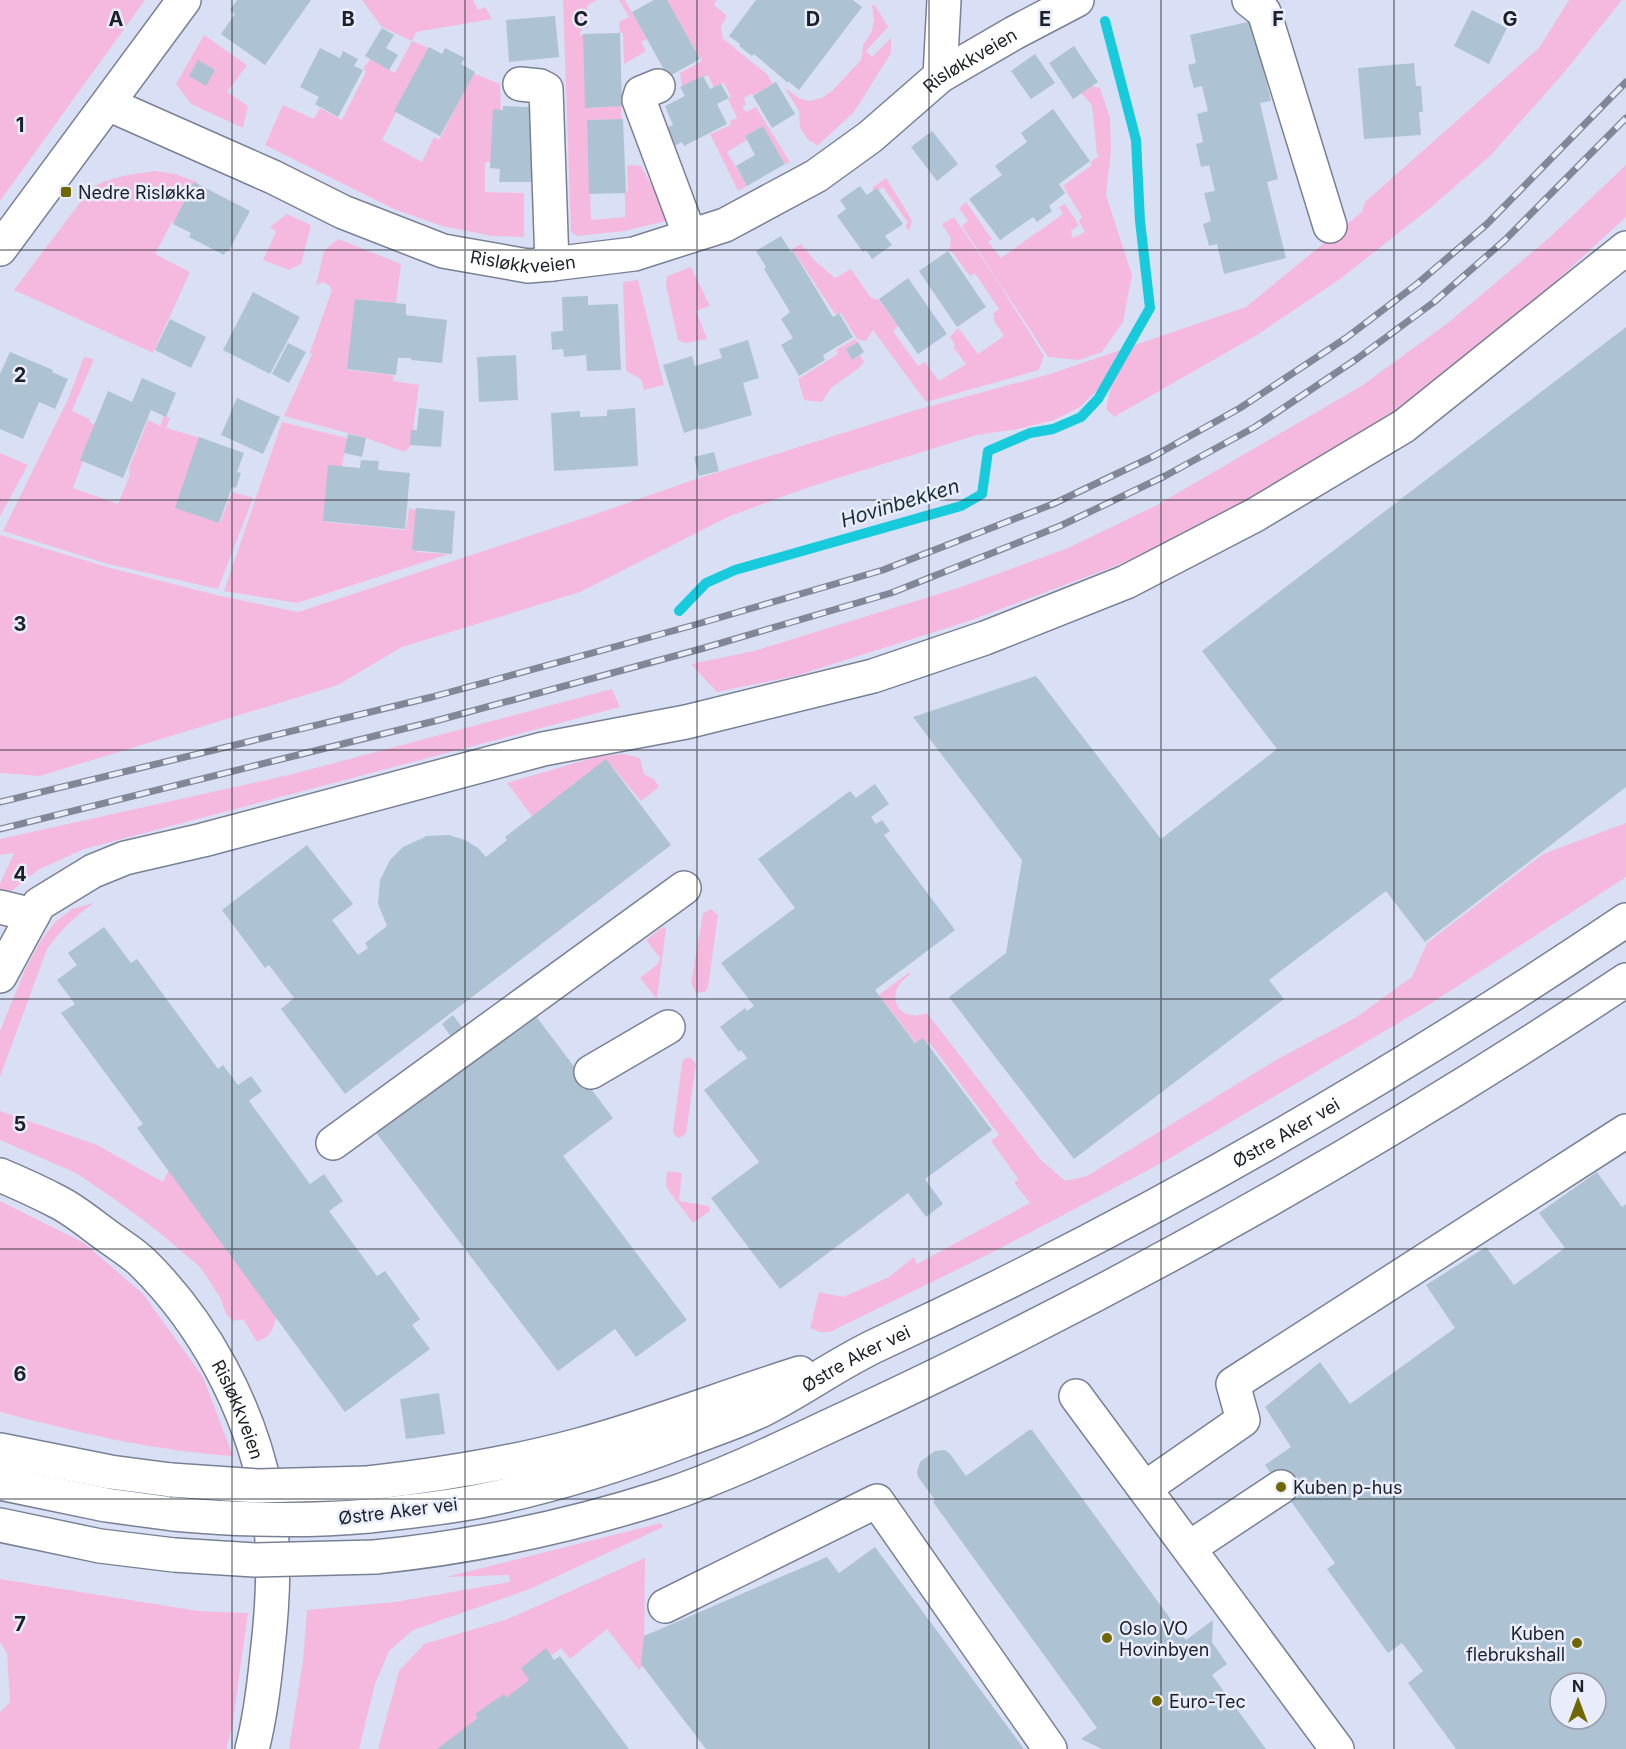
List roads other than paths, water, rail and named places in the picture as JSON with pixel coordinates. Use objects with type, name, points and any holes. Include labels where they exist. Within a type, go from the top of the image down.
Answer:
[{"type":"main road","points":[[0,249],[184,0]]},
{"type":"main road","points":[[940,76],[944,0]]},
{"type":"main road","name":"Risløkkveien","points":[[108,104],[273,177],[343,212],[443,251],[528,266],[552,264],[634,254],[725,225],[816,176],[870,138],[940,76],[1077,0]]},
{"type":"main road","points":[[1250,0],[1264,12],[1330,225]]},
{"type":"main road","points":[[520,84],[540,86],[546,89],[552,264]]},
{"type":"main road","points":[[658,86],[641,93],[639,100],[690,236]]},
{"type":"main road","points":[[0,976],[39,904],[93,871],[125,858],[203,840],[543,749],[686,722],[873,676],[985,638],[1126,582],[1255,514],[1404,426],[1626,248]]},
{"type":"main road","points":[[333,1143],[684,888]]},
{"type":"main road","points":[[0,907],[33,915]]},
{"type":"main road","name":"Østre Aker vei","points":[[0,1483],[106,1505],[173,1514],[258,1520],[340,1518],[479,1501],[581,1476],[638,1459],[762,1410],[859,1354],[1001,1286],[1185,1190],[1419,1052],[1553,969],[1626,920]]},
{"type":"main road","points":[[0,1525],[100,1546],[174,1555],[255,1560],[375,1557],[455,1547],[554,1528],[663,1497],[788,1445],[971,1359],[1097,1295],[1348,1156],[1626,980]]},
{"type":"main road","points":[[591,1072],[668,1027]]},
{"type":"main road","points":[[1145,1488],[1243,1420],[1233,1384],[1626,1131]]},
{"type":"main road","name":"Risløkkveien","points":[[0,1175],[60,1203],[141,1261],[172,1294],[194,1325],[220,1366],[241,1413],[257,1455],[267,1494],[272,1550],[271,1620],[264,1685],[252,1749]]},
{"type":"main road","points":[[0,1450],[110,1472],[171,1480],[258,1486],[368,1484],[474,1469],[578,1445],[859,1354]]},
{"type":"main road","points":[[1076,1396],[1337,1749]]},
{"type":"main road","points":[[1189,1548],[1281,1487]]},
{"type":"main road","points":[[665,1606],[877,1501],[1050,1749]]},
{"type":"waterway","name":"Hovinbekken","points":[[679,611],[706,583],[735,570],[961,506],[982,494],[988,451],[1030,433],[1053,429],[1081,417],[1098,399],[1150,308],[1140,221],[1136,140],[1105,21]]},
{"type":"railway","points":[[0,802],[432,697],[694,625],[883,570],[1053,504],[1154,456],[1240,408],[1346,338],[1417,284],[1487,224],[1626,82]]},
{"type":"railway","points":[[0,829],[439,720],[704,648],[891,593],[1060,526],[1165,476],[1255,427],[1358,358],[1434,302],[1505,240],[1626,118]]},
{"type":"place","name":"Nedre Risløkka","points":[[66,192]]},
{"type":"place","name":"Kuben p-hus","points":[[1281,1487]]},
{"type":"place","name":"Oslo VO Hovinbyen","points":[[1107,1638]]},
{"type":"place","name":"Kuben flebrukshall","points":[[1577,1643]]},
{"type":"place","name":"Euro-Tec","points":[[1157,1701]]}]
